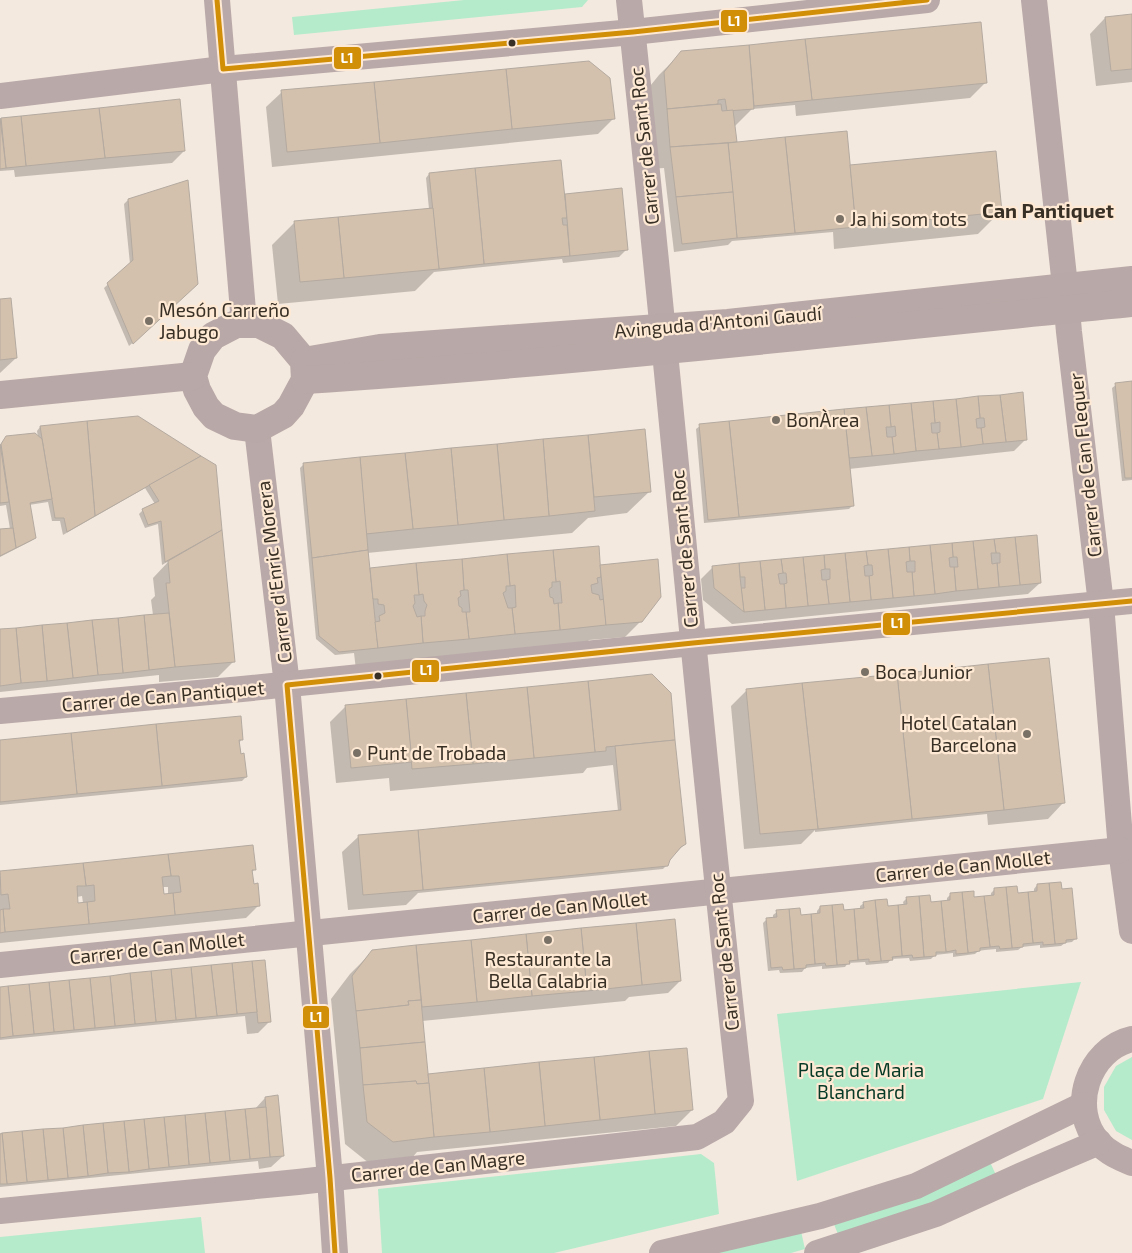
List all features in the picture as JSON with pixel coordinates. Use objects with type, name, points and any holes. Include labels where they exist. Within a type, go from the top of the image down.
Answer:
[{"type":"street","points":[[217,0],[244,324]]},
{"type":"street","name":"Carrer de Sant Roc","points":[[630,0],[717,891],[741,1101],[724,1122]]},
{"type":"street","points":[[0,96],[223,69],[633,32],[927,0]]},
{"type":"street","name":"Carrer de Can Flequer","points":[[1034,0],[1069,332],[1101,604],[1121,850],[1132,931]]},
{"type":"street","name":"Avinguda d'Antoni Gaudí","points":[[1066,298],[1132,280]]},
{"type":"street","name":"Avinguda d'Antoni Gaudí","points":[[304,371],[398,374],[663,338],[728,323],[1066,298],[1132,303]]},
{"type":"street","points":[[236,324],[259,324],[283,336],[304,371],[291,406],[283,415],[257,429],[235,426],[214,416],[206,407],[197,390],[193,376],[202,350],[213,336],[236,324]]},
{"type":"street","points":[[0,395],[193,376]]},
{"type":"street","name":"Carrer d'Enric Morera","points":[[257,429],[287,685],[335,1253]]},
{"type":"street","name":"Carrer de Can Pantiquet","points":[[0,711],[287,685],[692,643],[1132,601]]},
{"type":"street","name":"Carrer de Can Mollet","points":[[0,965],[1121,850]]},
{"type":"street","points":[[1132,1038],[1121,1041],[1100,1056],[1087,1079],[1083,1105],[1088,1125],[1099,1142],[1114,1155],[1132,1163]]},
{"type":"street","points":[[662,1253],[820,1216],[916,1186],[1083,1105]]},
{"type":"street","name":"Carrer de Can Magre","points":[[0,1211],[330,1178],[697,1137],[724,1122]]},
{"type":"street","points":[[817,1253],[936,1214],[1099,1142]]},
{"type":"green space","points":[[464,0],[588,0],[582,7],[294,35],[292,17]]},
{"type":"green space","name":"Plaça de Maria Blanchard","points":[[1081,982],[1043,1099],[797,1181],[777,1014]]},
{"type":"green space","points":[[1132,1057],[1132,1140],[1116,1131],[1104,1110],[1104,1087],[1116,1066]]},
{"type":"green space","points":[[701,1154],[714,1163],[719,1214],[554,1253],[382,1253],[378,1189]]},
{"type":"green space","points":[[989,1160],[997,1177],[929,1207],[839,1237],[832,1219]]},
{"type":"green space","points":[[201,1217],[205,1253],[0,1253],[0,1237]]},
{"type":"green space","points":[[801,1231],[805,1249],[791,1253],[714,1253]]},
{"type":"building","points":[[1132,14],[1132,69],[1111,71],[1105,17]]},
{"type":"building","points":[[981,22],[987,83],[812,100],[805,39]]},
{"type":"building","points":[[805,39],[812,100],[754,106],[749,45]]},
{"type":"building","points":[[749,45],[754,109],[727,111],[725,99],[718,100],[718,104],[667,109],[664,72],[681,51]]},
{"type":"building","points":[[589,61],[610,78],[615,119],[512,129],[506,69]]},
{"type":"building","points":[[506,69],[512,129],[380,143],[374,82]]},
{"type":"building","points":[[374,82],[380,143],[287,152],[281,90]]},
{"type":"building","points":[[180,99],[185,151],[105,158],[99,108]]},
{"type":"building","points":[[721,104],[722,111],[733,110],[737,142],[670,147],[667,109]]},
{"type":"building","points":[[99,108],[105,158],[26,166],[21,116]]},
{"type":"building","points":[[21,116],[26,166],[6,168],[1,118]]},
{"type":"building","points":[[0,118],[6,168],[0,169]]},
{"type":"building","points":[[847,131],[856,227],[795,233],[785,137]]},
{"type":"building","points":[[785,137],[795,233],[737,238],[728,143]]},
{"type":"building","points":[[728,143],[733,192],[676,197],[670,147]]},
{"type":"building","points":[[996,151],[1002,212],[856,227],[850,165]]},
{"type":"building","points":[[561,160],[567,218],[562,218],[563,225],[567,225],[570,256],[484,264],[475,168]]},
{"type":"building","points":[[475,168],[484,264],[439,269],[429,173]]},
{"type":"building","points":[[188,180],[198,284],[133,344],[107,283],[133,260],[128,199]]},
{"type":"building","points":[[622,188],[628,250],[570,256],[565,194]]},
{"type":"building","points":[[733,192],[737,238],[682,244],[676,197]]},
{"type":"building","points":[[433,208],[439,269],[344,278],[338,217]]},
{"type":"building","points":[[338,217],[344,278],[300,282],[294,221]]},
{"type":"building","points":[[11,298],[17,358],[0,360],[0,299]]},
{"type":"building","points":[[1132,381],[1132,478],[1125,478],[1115,383]]},
{"type":"building","points":[[1023,392],[1027,440],[1006,442],[1000,395]]},
{"type":"building","points":[[1000,395],[1006,442],[983,444],[981,428],[985,427],[984,418],[980,418],[978,396]]},
{"type":"building","points":[[978,396],[980,418],[976,419],[977,428],[981,428],[983,444],[961,447],[956,399]]},
{"type":"building","points":[[956,399],[961,447],[939,449],[937,433],[940,432],[940,422],[935,423],[933,401]]},
{"type":"building","points":[[933,401],[935,423],[931,423],[932,433],[937,433],[939,449],[916,451],[911,403]]},
{"type":"building","points":[[911,403],[916,451],[894,454],[892,437],[896,436],[895,426],[891,427],[889,405]]},
{"type":"building","points":[[889,405],[891,427],[886,427],[887,437],[892,437],[894,454],[872,456],[866,407]]},
{"type":"building","points":[[866,407],[872,456],[849,458],[844,409]]},
{"type":"building","points":[[844,409],[854,506],[739,517],[729,421]]},
{"type":"building","points":[[138,416],[201,456],[95,516],[87,421]]},
{"type":"building","points":[[87,421],[95,516],[67,532],[64,518],[55,518],[40,426]]},
{"type":"building","points":[[729,421],[739,517],[708,520],[699,424]]},
{"type":"building","points":[[645,429],[651,492],[594,497],[588,435]]},
{"type":"building","points":[[35,433],[42,439],[52,499],[30,503],[36,538],[16,548],[1,444],[6,436]]},
{"type":"building","points":[[588,435],[595,511],[549,516],[543,439]]},
{"type":"building","points":[[543,439],[549,516],[504,520],[497,444]]},
{"type":"building","points":[[0,444],[9,502],[0,503]]},
{"type":"building","points":[[497,444],[504,520],[458,525],[451,448]]},
{"type":"building","points":[[451,448],[458,525],[413,529],[405,453]]},
{"type":"building","points":[[405,453],[413,529],[366,534],[360,457]]},
{"type":"building","points":[[201,456],[216,465],[222,530],[165,562],[161,521],[148,525],[142,509],[159,501],[149,485]]},
{"type":"building","points":[[360,457],[368,550],[312,558],[303,463]]},
{"type":"building","points":[[13,528],[16,548],[0,556],[0,529]]},
{"type":"building","points":[[222,530],[235,662],[175,667],[166,583],[170,583],[168,561]]},
{"type":"building","points":[[1037,535],[1041,583],[1020,585],[1015,537]]},
{"type":"building","points":[[1015,537],[1020,585],[999,587],[997,563],[1000,563],[1000,553],[996,553],[994,539]]},
{"type":"building","points":[[994,539],[996,553],[991,553],[992,564],[997,563],[999,587],[978,589],[973,541]]},
{"type":"building","points":[[973,541],[978,589],[956,591],[954,567],[958,567],[957,557],[953,557],[952,543]]},
{"type":"building","points":[[952,543],[953,557],[949,558],[950,567],[954,567],[956,591],[935,594],[930,545]]},
{"type":"building","points":[[930,545],[935,594],[914,596],[912,572],[915,572],[915,561],[910,561],[909,547]]},
{"type":"building","points":[[599,546],[601,577],[597,578],[598,583],[591,585],[592,593],[599,595],[600,600],[604,599],[606,625],[560,630],[558,603],[562,603],[560,581],[556,582],[553,550]]},
{"type":"building","points":[[909,547],[910,561],[906,562],[907,572],[912,572],[914,596],[893,598],[888,549]]},
{"type":"building","points":[[888,549],[893,598],[871,600],[869,576],[873,575],[872,565],[868,565],[866,551]]},
{"type":"building","points":[[368,550],[378,648],[339,652],[319,636],[312,558]]},
{"type":"building","points":[[553,550],[556,582],[552,582],[552,587],[549,589],[550,597],[553,598],[554,604],[558,603],[560,630],[515,634],[512,608],[516,607],[515,585],[510,586],[507,554]]},
{"type":"building","points":[[866,551],[868,565],[864,566],[865,576],[869,576],[871,600],[850,602],[845,553]]},
{"type":"building","points":[[845,553],[850,602],[829,604],[826,580],[830,579],[830,569],[825,569],[824,555]]},
{"type":"building","points":[[507,554],[510,586],[506,586],[506,591],[503,593],[508,608],[512,608],[515,634],[469,639],[466,612],[470,612],[468,590],[464,590],[462,559]]},
{"type":"building","points":[[824,555],[825,569],[821,570],[822,580],[826,580],[829,604],[808,606],[803,557]]},
{"type":"building","points":[[803,557],[808,606],[786,608],[784,584],[787,583],[786,573],[783,573],[781,559]]},
{"type":"building","points":[[462,559],[464,590],[460,591],[461,596],[458,598],[462,612],[466,612],[469,639],[423,643],[421,616],[425,616],[427,605],[423,594],[419,595],[416,563]]},
{"type":"building","points":[[658,559],[661,597],[642,622],[606,625],[600,565]]},
{"type":"building","points":[[781,559],[783,573],[778,574],[780,584],[784,584],[786,608],[765,610],[760,561]]},
{"type":"building","points":[[760,561],[765,610],[744,612],[741,588],[745,588],[745,577],[740,577],[739,563]]},
{"type":"building","points":[[416,563],[419,595],[414,595],[415,603],[413,606],[417,617],[421,616],[423,643],[378,648],[375,622],[380,621],[379,616],[385,613],[384,605],[378,604],[378,599],[373,599],[370,568]]},
{"type":"building","points":[[739,563],[744,612],[714,588],[712,566]]},
{"type":"building","points":[[169,613],[175,667],[149,670],[144,615]]},
{"type":"building","points":[[144,615],[149,670],[123,673],[118,618]]},
{"type":"building","points":[[118,618],[123,673],[98,675],[92,620]]},
{"type":"building","points":[[92,620],[98,675],[73,678],[67,623]]},
{"type":"building","points":[[67,623],[73,678],[47,681],[42,625]]},
{"type":"building","points":[[42,625],[47,681],[21,683],[16,628]]},
{"type":"building","points":[[16,628],[21,683],[0,686],[0,629]]},
{"type":"building","name":"Hotel Catalan Barcelona","points":[[1049,658],[1065,803],[1004,810],[988,664]]},
{"type":"building","points":[[988,664],[1004,810],[912,819],[897,674]]},
{"type":"building","points":[[652,674],[671,693],[675,740],[606,747],[606,751],[595,752],[588,681]]},
{"type":"building","points":[[897,674],[912,819],[818,829],[802,683]]},
{"type":"building","points":[[588,681],[595,752],[534,758],[527,687]]},
{"type":"building","points":[[802,683],[818,829],[760,834],[746,689]]},
{"type":"building","points":[[527,687],[534,758],[473,764],[466,693]]},
{"type":"building","points":[[466,693],[473,764],[412,769],[406,699]]},
{"type":"building","points":[[406,699],[412,762],[351,768],[345,705]]},
{"type":"building","points":[[241,716],[243,740],[239,740],[241,754],[244,753],[247,777],[162,786],[156,724]]},
{"type":"building","points":[[156,724],[162,786],[77,794],[71,733]]},
{"type":"building","points":[[71,733],[77,794],[0,802],[0,740]]},
{"type":"building","points":[[675,740],[686,844],[670,860],[668,866],[423,890],[418,830],[621,810],[615,746]]},
{"type":"building","points":[[418,830],[423,890],[363,895],[358,835]]},
{"type":"building","points":[[253,845],[256,870],[252,870],[254,884],[258,883],[260,906],[175,915],[173,893],[181,892],[179,876],[171,876],[168,854]]},
{"type":"building","points":[[168,854],[171,876],[162,877],[164,894],[173,893],[175,915],[89,924],[87,902],[95,901],[94,885],[86,886],[83,863]]},
{"type":"building","points":[[83,863],[86,886],[77,886],[78,903],[87,902],[89,924],[5,932],[3,909],[10,909],[8,894],[1,895],[0,871]]},
{"type":"building","points":[[1061,882],[1062,889],[1072,888],[1077,939],[1055,944],[1049,883]]},
{"type":"building","points":[[1049,883],[1055,944],[1043,945],[1043,942],[1033,943],[1028,892],[1037,891],[1037,884]]},
{"type":"building","points":[[1017,886],[1018,893],[1028,892],[1033,943],[1023,944],[1023,947],[1012,948],[1006,887]]},
{"type":"building","points":[[1006,887],[1012,948],[1000,949],[999,946],[990,947],[984,896],[994,895],[994,888]]},
{"type":"building","points":[[974,891],[974,897],[984,896],[990,947],[980,948],[980,951],[968,953],[962,892]]},
{"type":"building","points":[[962,892],[968,953],[956,954],[956,950],[946,952],[941,901],[950,900],[950,893]]},
{"type":"building","points":[[930,895],[931,902],[941,901],[946,952],[936,952],[936,956],[924,957],[919,896]]},
{"type":"building","points":[[919,896],[924,957],[902,956],[898,905],[907,904],[906,897]]},
{"type":"building","points":[[887,899],[888,906],[898,905],[902,956],[892,957],[893,960],[881,961],[875,900]]},
{"type":"building","points":[[875,900],[881,961],[869,962],[869,959],[858,960],[854,909],[864,908],[863,902]]},
{"type":"building","points":[[843,904],[844,910],[854,909],[858,960],[849,961],[850,964],[837,965],[832,905]]},
{"type":"building","points":[[832,905],[837,965],[815,964],[811,914],[820,913],[820,906]]},
{"type":"building","points":[[800,908],[801,915],[811,914],[815,964],[806,965],[806,968],[794,969],[789,909]]},
{"type":"building","points":[[3,909],[5,932],[0,933],[0,910]]},
{"type":"building","points":[[789,909],[794,969],[771,968],[766,918],[777,917],[776,910]]},
{"type":"building","points":[[675,919],[681,981],[642,985],[636,923]]},
{"type":"building","points":[[636,923],[642,985],[587,991],[581,928]]},
{"type":"building","points":[[581,928],[587,991],[532,996],[526,934]]},
{"type":"building","points":[[526,934],[532,996],[477,1002],[471,940]]},
{"type":"building","points":[[471,940],[477,1002],[422,1007],[416,945]]},
{"type":"building","points":[[416,945],[421,1000],[408,1001],[409,1005],[356,1011],[352,976],[372,950]]},
{"type":"building","points":[[265,960],[271,1022],[258,1023],[252,961]]},
{"type":"building","points":[[252,961],[257,1012],[237,1014],[232,963]]},
{"type":"building","points":[[232,963],[237,1014],[217,1016],[211,965]]},
{"type":"building","points":[[211,965],[217,1016],[196,1018],[191,967]]},
{"type":"building","points":[[191,967],[196,1018],[176,1020],[171,969]]},
{"type":"building","points":[[171,969],[176,1020],[156,1022],[151,971]]},
{"type":"building","points":[[151,971],[156,1022],[135,1024],[130,973]]},
{"type":"building","points":[[130,973],[135,1024],[115,1026],[110,976]]},
{"type":"building","points":[[110,976],[115,1026],[95,1028],[90,978]]},
{"type":"building","points":[[90,978],[95,1028],[74,1030],[69,980]]},
{"type":"building","points":[[69,980],[74,1030],[54,1032],[49,982]]},
{"type":"building","points":[[49,982],[54,1032],[34,1034],[29,984]]},
{"type":"building","points":[[29,984],[34,1034],[13,1036],[8,986]]},
{"type":"building","points":[[8,986],[13,1036],[0,1038],[0,987]]},
{"type":"building","points":[[421,1000],[425,1042],[360,1048],[356,1011],[409,1005],[408,1001]]},
{"type":"building","points":[[425,1042],[429,1083],[417,1084],[416,1081],[363,1085],[360,1048]]},
{"type":"building","points":[[687,1048],[693,1110],[655,1114],[649,1051]]},
{"type":"building","points":[[649,1051],[655,1114],[600,1120],[594,1057]]},
{"type":"building","points":[[594,1057],[600,1120],[545,1126],[539,1062]]},
{"type":"building","points":[[539,1062],[545,1126],[490,1132],[484,1068]]},
{"type":"building","points":[[484,1068],[490,1132],[434,1137],[428,1074]]},
{"type":"building","points":[[416,1081],[417,1084],[429,1083],[434,1137],[393,1142],[367,1122],[363,1085]]},
{"type":"building","points":[[278,1095],[284,1156],[270,1157],[265,1097]]},
{"type":"building","points":[[266,1107],[270,1157],[250,1159],[245,1109]]},
{"type":"building","points":[[245,1109],[250,1159],[230,1161],[225,1111]]},
{"type":"building","points":[[225,1111],[230,1161],[210,1163],[205,1113]]},
{"type":"building","points":[[205,1113],[210,1163],[189,1165],[185,1115]]},
{"type":"building","points":[[185,1115],[189,1165],[169,1167],[164,1117]]},
{"type":"building","points":[[164,1117],[169,1167],[149,1169],[144,1119]]},
{"type":"building","points":[[144,1119],[149,1169],[129,1172],[124,1121]]},
{"type":"building","points":[[124,1121],[129,1172],[108,1173],[103,1123]]},
{"type":"building","points":[[103,1123],[108,1173],[88,1176],[83,1125]]},
{"type":"building","points":[[83,1125],[88,1176],[68,1178],[63,1128]]},
{"type":"building","points":[[63,1128],[68,1178],[48,1180],[43,1129]]},
{"type":"building","points":[[43,1129],[48,1180],[27,1182],[22,1131]]},
{"type":"building","points":[[22,1131],[27,1182],[7,1184],[2,1133]]},
{"type":"building","points":[[2,1133],[7,1184],[0,1184],[0,1134]]},
{"type":"transit line","name":"L1","points":[[217,0],[223,69],[633,32],[927,0]]},
{"type":"transit line","name":"L1","points":[[335,1253],[287,685],[693,643],[1132,601]]},
{"type":"place","name":"Ja hi som tots","points":[[840,219]]},
{"type":"place","name":"Mesón Carreño Jabugo","points":[[149,321]]},
{"type":"place","name":"BonÀrea","points":[[776,420]]},
{"type":"place","name":"Boca Junior","points":[[865,672]]},
{"type":"place","name":"Hotel Catalan Barcelona","points":[[1027,734]]},
{"type":"place","name":"Punt de Trobada","points":[[357,753]]},
{"type":"place","name":"Restaurante la Bella Calabria","points":[[548,940]]},
{"type":"district","name":"Can Pantiquet","points":[[1048,211]]}]
